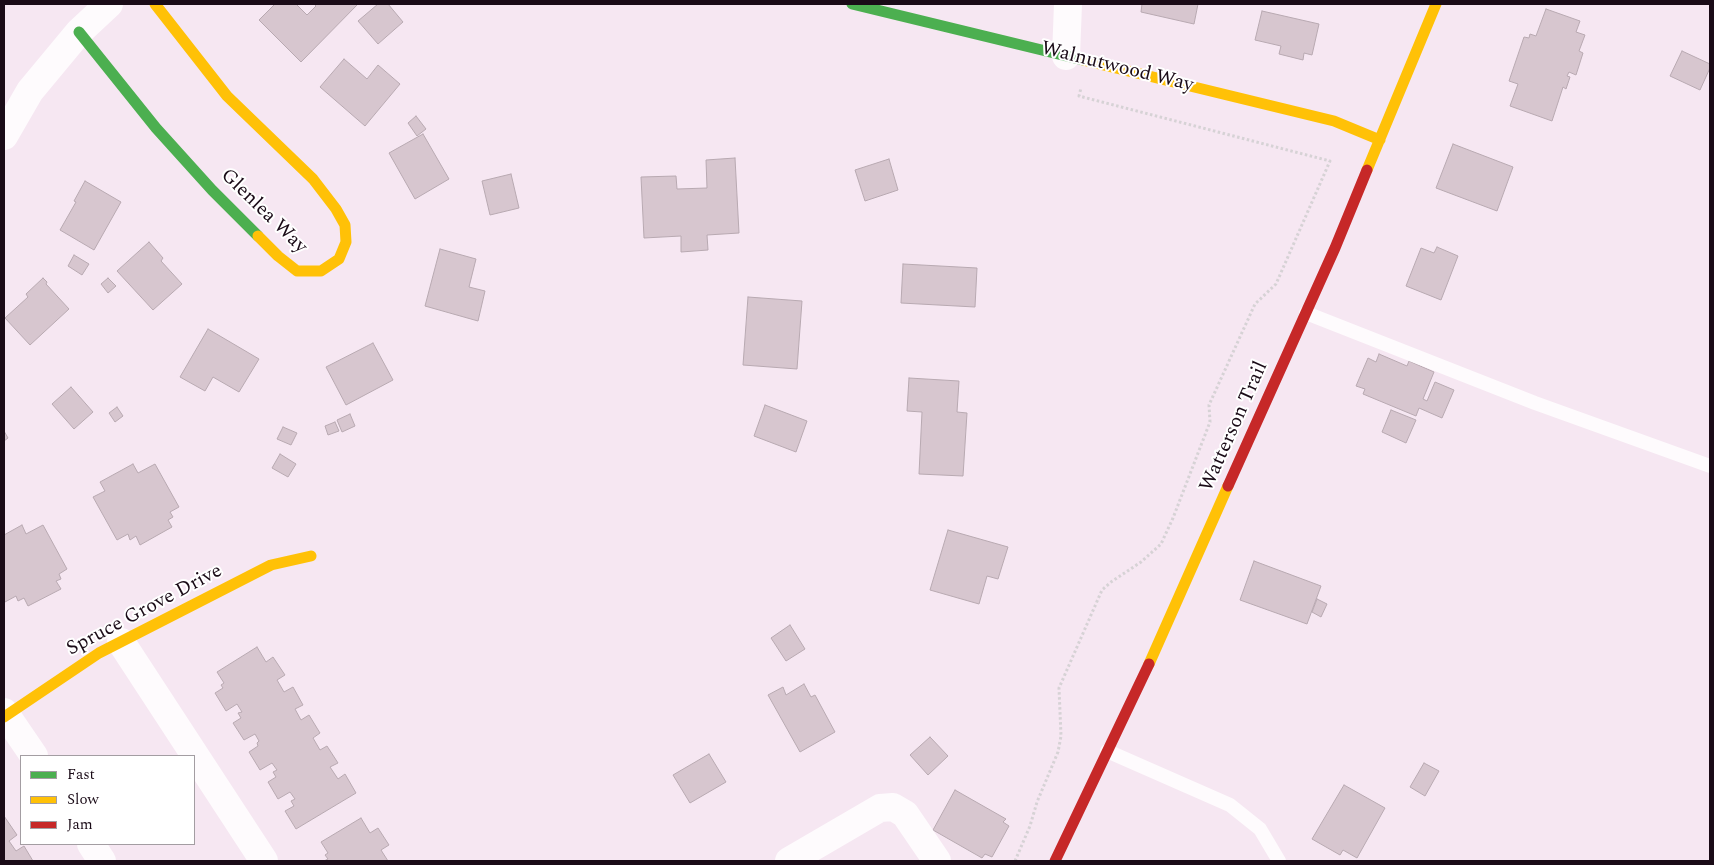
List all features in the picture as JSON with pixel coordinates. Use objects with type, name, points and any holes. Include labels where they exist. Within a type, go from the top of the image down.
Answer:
[{"type":"street","points":[[4,136],[30,92],[79,32],[109,4]]},
{"type":"street","name":"Glenlea Way","points":[[79,32],[156,128],[212,190],[278,256],[297,271],[321,271],[339,259],[346,242],[345,225],[336,209],[313,179],[227,96],[155,4]]},
{"type":"street","name":"Walnutwood Way","points":[[852,4],[1334,121],[1380,140]]},
{"type":"street","points":[[1068,4],[1078,58]]},
{"type":"street","name":"Watterson Trail","points":[[1055,861],[1156,648],[1306,313],[1436,4]]},
{"type":"street","name":"Spruce Grove Drive","points":[[5,714],[99,653],[271,566],[311,556]]},
{"type":"street","points":[[121,642],[195,755]]},
{"type":"street","points":[[5,714],[33,755]]},
{"type":"street","points":[[195,755],[264,861]]},
{"type":"street","points":[[789,861],[880,808],[893,807],[905,814],[937,861]]},
{"type":"street","points":[[92,845],[102,861]]},
{"type":"lane","points":[[1306,313],[1535,403],[1710,466]]},
{"type":"lane","points":[[1108,751],[1230,805],[1260,829],[1279,861]]},
{"type":"path","points":[[1015,861],[1058,752],[1061,736],[1059,688],[1095,605],[1102,590],[1141,562],[1161,544],[1210,422],[1209,406],[1255,304],[1276,284],[1330,160],[1079,96],[1078,58]]},
{"type":"building","points":[[275,4],[296,4],[307,15],[316,6],[314,4],[358,4],[301,62],[259,20]]},
{"type":"building","points":[[378,4],[388,4],[403,22],[378,44],[358,21]]},
{"type":"building","points":[[1142,4],[1198,4],[1194,24],[1141,12]]},
{"type":"building","points":[[1546,9],[1580,21],[1576,32],[1585,35],[1579,51],[1583,53],[1576,75],[1569,72],[1567,76],[1570,77],[1566,89],[1563,87],[1552,121],[1510,106],[1518,84],[1509,81],[1524,37],[1529,38],[1530,34],[1536,36]]},
{"type":"building","points":[[1262,11],[1319,24],[1312,55],[1304,53],[1303,60],[1279,54],[1281,46],[1255,40]]},
{"type":"building","points":[[1682,51],[1710,64],[1700,90],[1670,76]]},
{"type":"building","points":[[344,59],[367,79],[378,65],[400,84],[365,126],[320,87]]},
{"type":"building","points":[[416,116],[426,129],[417,136],[408,123]]},
{"type":"building","points":[[423,134],[449,179],[415,199],[389,153]]},
{"type":"building","points":[[1453,144],[1513,167],[1497,211],[1436,188]]},
{"type":"building","points":[[735,158],[739,233],[707,235],[708,250],[681,252],[681,236],[644,238],[641,177],[676,176],[677,189],[707,188],[706,160]]},
{"type":"building","points":[[889,159],[898,190],[865,201],[855,170]]},
{"type":"building","points":[[511,174],[519,208],[490,215],[482,181]]},
{"type":"building","points":[[85,181],[121,202],[94,250],[60,230],[76,202],[74,201]]},
{"type":"building","points":[[149,242],[163,258],[161,261],[182,284],[153,310],[117,271]]},
{"type":"building","points":[[1437,247],[1458,256],[1441,300],[1406,286],[1421,248],[1434,253]]},
{"type":"building","points":[[440,249],[476,259],[469,287],[485,291],[478,321],[425,306]]},
{"type":"building","points":[[74,255],[89,264],[82,275],[68,266]]},
{"type":"building","points":[[903,264],[977,268],[975,307],[901,303]]},
{"type":"building","points":[[43,278],[47,282],[46,284],[69,309],[30,345],[5,318],[28,297],[26,294]]},
{"type":"building","points":[[108,278],[116,286],[108,293],[101,284]]},
{"type":"building","points":[[748,297],[802,301],[797,369],[743,365]]},
{"type":"building","points":[[208,329],[259,359],[239,392],[213,377],[205,391],[180,377]]},
{"type":"building","points":[[373,343],[393,380],[346,405],[326,367]]},
{"type":"building","points":[[1379,354],[1407,366],[1409,361],[1434,372],[1423,399],[1427,401],[1435,382],[1454,390],[1442,418],[1419,408],[1416,416],[1363,394],[1365,389],[1356,386],[1368,358],[1376,362]]},
{"type":"building","points":[[909,378],[959,381],[957,412],[967,413],[963,476],[919,474],[922,412],[907,411]]},
{"type":"building","points":[[71,387],[93,412],[74,429],[52,404]]},
{"type":"building","points":[[765,405],[807,421],[796,452],[754,436]]},
{"type":"building","points":[[117,407],[123,416],[115,422],[109,413]]},
{"type":"building","points":[[1391,410],[1416,420],[1406,443],[1382,432]]},
{"type":"building","points":[[350,414],[355,426],[342,432],[337,420]]},
{"type":"building","points":[[335,422],[339,431],[328,435],[325,426]]},
{"type":"building","points":[[283,427],[297,433],[291,445],[277,439]]},
{"type":"building","points":[[4,431],[8,438],[4,441]]},
{"type":"building","points":[[280,454],[296,464],[288,477],[272,468]]},
{"type":"building","points":[[133,464],[138,473],[155,464],[179,507],[170,512],[173,517],[168,520],[172,527],[140,545],[136,536],[130,540],[128,534],[117,540],[93,497],[105,491],[100,482]]},
{"type":"building","points":[[22,525],[26,534],[43,525],[67,569],[59,574],[61,579],[56,581],[61,589],[28,606],[24,598],[18,601],[16,596],[5,602],[4,600],[4,535]]},
{"type":"building","points":[[948,530],[1008,547],[998,579],[987,576],[979,604],[930,590]]},
{"type":"building","points":[[1254,561],[1321,586],[1307,624],[1240,600]]},
{"type":"building","points":[[1317,599],[1327,604],[1321,617],[1312,612]]},
{"type":"building","points":[[790,625],[805,649],[786,661],[771,638]]},
{"type":"building","points":[[257,647],[266,662],[273,657],[285,675],[277,680],[284,692],[293,687],[303,705],[295,709],[301,720],[309,715],[320,733],[313,738],[320,750],[327,746],[338,763],[330,767],[338,779],[345,774],[356,793],[296,829],[285,811],[294,806],[291,801],[295,799],[290,792],[278,799],[268,782],[276,777],[273,772],[277,770],[272,763],[260,770],[249,752],[258,746],[257,743],[259,741],[255,734],[244,740],[233,723],[241,718],[238,713],[242,712],[237,704],[226,711],[215,693],[223,688],[221,685],[224,683],[217,672]]},
{"type":"building","points":[[804,684],[811,697],[815,695],[835,732],[800,752],[768,695],[783,687],[786,695]]},
{"type":"building","points":[[930,737],[948,756],[928,775],[910,755]]},
{"type":"building","points":[[709,754],[726,782],[690,803],[673,775]]},
{"type":"building","points":[[1424,763],[1439,771],[1425,796],[1410,787]]},
{"type":"building","points":[[1344,785],[1385,808],[1357,858],[1343,850],[1340,855],[1312,839]]},
{"type":"building","points":[[955,790],[1006,819],[1003,822],[1009,826],[992,857],[985,854],[982,858],[933,830]]},
{"type":"building","points":[[4,816],[17,835],[9,841],[16,851],[24,846],[33,861],[4,861]]},
{"type":"building","points":[[361,818],[370,833],[378,828],[389,845],[381,850],[388,861],[324,861],[328,859],[325,855],[328,853],[321,842]]},
{"type":"traffic: fast","points":[[852,4],[1083,60]]},
{"type":"traffic: fast","points":[[79,32],[156,128],[212,190],[258,236]]},
{"type":"traffic: slow","points":[[155,4],[227,96],[313,179],[336,209],[345,225],[346,242],[339,259],[321,271],[297,271],[278,256],[258,236]]},
{"type":"traffic: slow","points":[[1367,170],[1436,4]]},
{"type":"traffic: slow","points":[[1083,60],[1334,121],[1380,140]]},
{"type":"traffic: slow","points":[[1149,664],[1228,486]]},
{"type":"traffic: slow","points":[[4,717],[99,653],[271,565],[311,556]]},
{"type":"traffic: jam","points":[[1228,486],[1335,248],[1367,170]]},
{"type":"traffic: jam","points":[[1055,861],[1149,664]]}]
